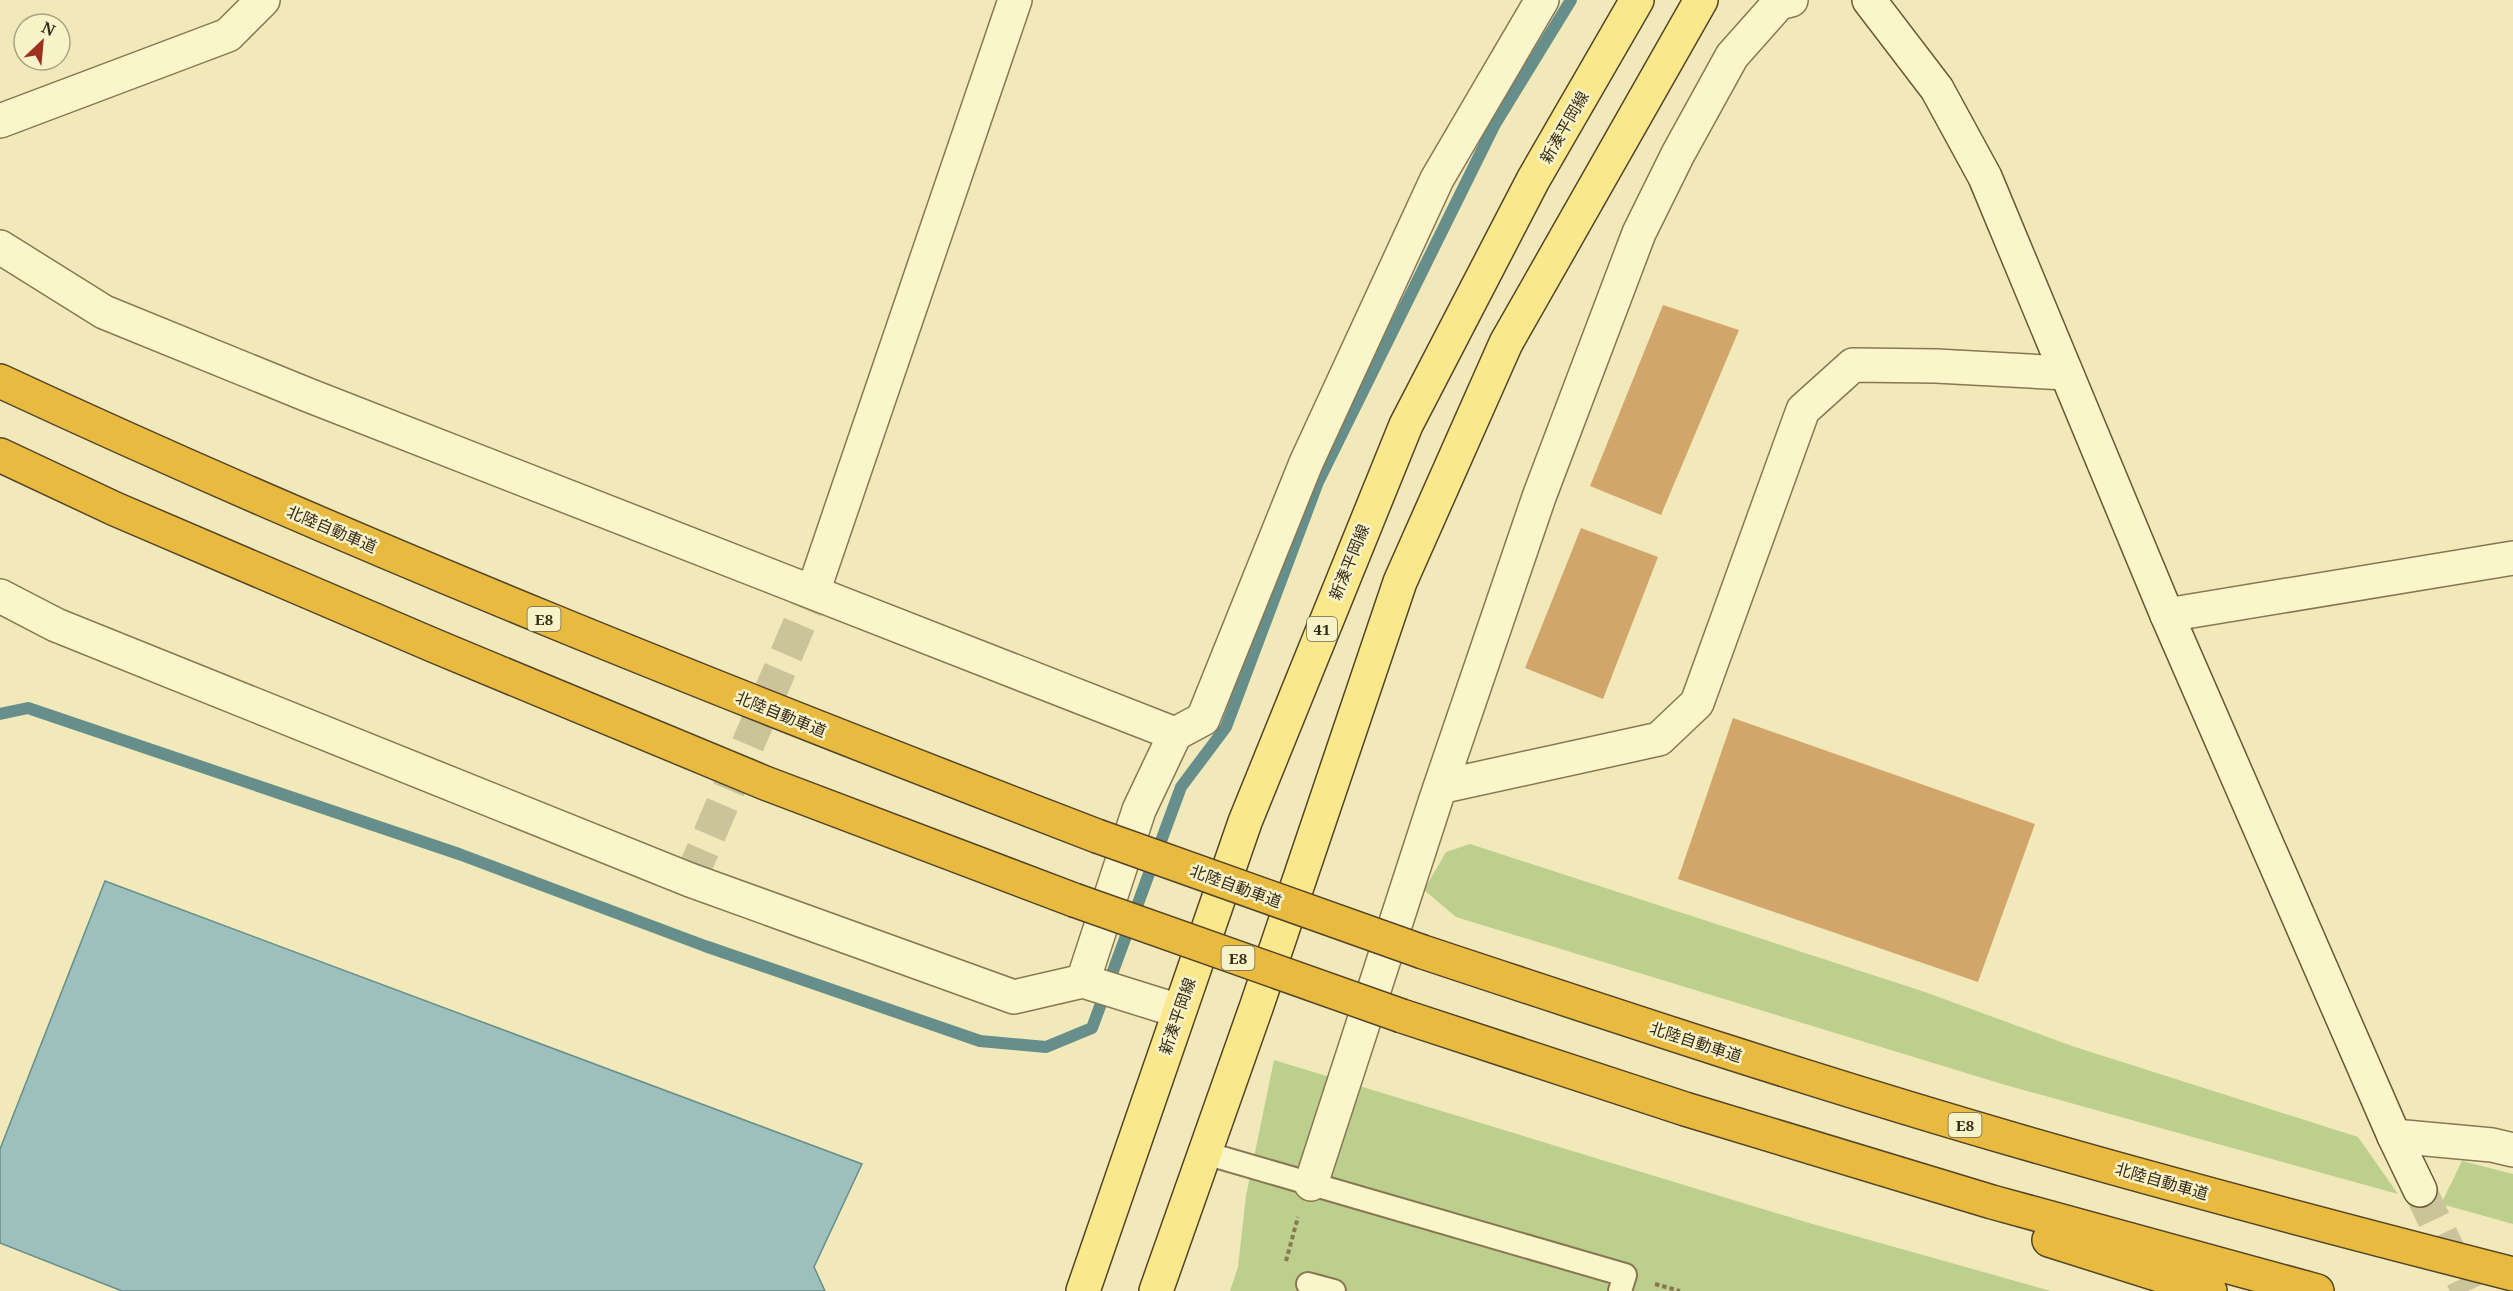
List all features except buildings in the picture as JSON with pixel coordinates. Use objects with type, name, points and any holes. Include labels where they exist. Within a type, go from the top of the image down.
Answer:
[{"type":"highway","name":"北陸自動車道","points":[[0,381],[134,443],[454,582],[790,718],[1097,836],[1423,952],[1723,1051],[2021,1142],[2318,1225],[2513,1274]]},
{"type":"highway","name":"E8","points":[[0,455],[115,509],[435,646],[765,783],[1074,900],[1402,1016],[1685,1109],[1992,1202],[2317,1291]]},
{"type":"highway","points":[[1685,1109],[1793,1158],[2211,1291]]},
{"type":"main road","name":"新湊平岡線","points":[[1083,1291],[1245,822],[1406,425],[1533,180],[1637,0]]},
{"type":"main road","points":[[1156,1291],[1400,582],[1506,343],[1701,0]]},
{"type":"street","points":[[0,121],[228,35],[263,0]]},
{"type":"street","points":[[813,592],[1015,0]]},
{"type":"street","points":[[1083,981],[1139,810],[1175,734],[1203,719],[1306,463],[1437,179],[1542,0]]},
{"type":"street","points":[[1305,1198],[1440,787],[1539,497],[1640,232],[1678,154],[1732,56],[1779,3],[1791,0]]},
{"type":"street","points":[[1869,0],[1937,89],[1985,177],[2167,615],[2394,1136],[2420,1190]]},
{"type":"street","points":[[0,247],[104,312],[297,391],[1175,734]]},
{"type":"street","points":[[1440,787],[1659,739],[1697,703],[1803,411],[1853,366],[1936,366],[2066,373]]},
{"type":"street","points":[[2167,615],[2513,558]]},
{"type":"street","points":[[0,596],[56,625],[679,875],[1014,997],[1083,981],[1179,1011]]},
{"type":"street","points":[[2394,1136],[2492,1145],[2513,1150]]},
{"type":"lane","points":[[1205,1153],[1305,1198],[1625,1275],[1620,1291]]},
{"type":"lane","points":[[1308,1284],[1334,1291]]},
{"type":"path","points":[[1285,1264],[1305,1198]]},
{"type":"green space","points":[[1470,844],[1925,992],[2072,1046],[2358,1137],[2398,1194],[2002,1084],[1456,917],[1424,890],[1446,852]]},
{"type":"green space","points":[[1274,1060],[1809,1223],[2051,1291],[1230,1291],[1238,1267],[1246,1196]]},
{"type":"green space","points":[[2462,1161],[2513,1174],[2513,1224],[2441,1204]]},
{"type":"water","points":[[105,881],[862,1164],[814,1267],[825,1291],[122,1291],[0,1243],[0,1149]]},
{"type":"waterway","points":[[0,714],[28,708],[459,854],[705,946],[980,1041],[1046,1047],[1092,1028],[1181,787],[1226,727],[1318,482],[1495,124],[1571,0]]},
{"type":"tunnel","points":[[690,880],[813,592]]},
{"type":"tunnel","points":[[2420,1190],[2468,1291]]}]
